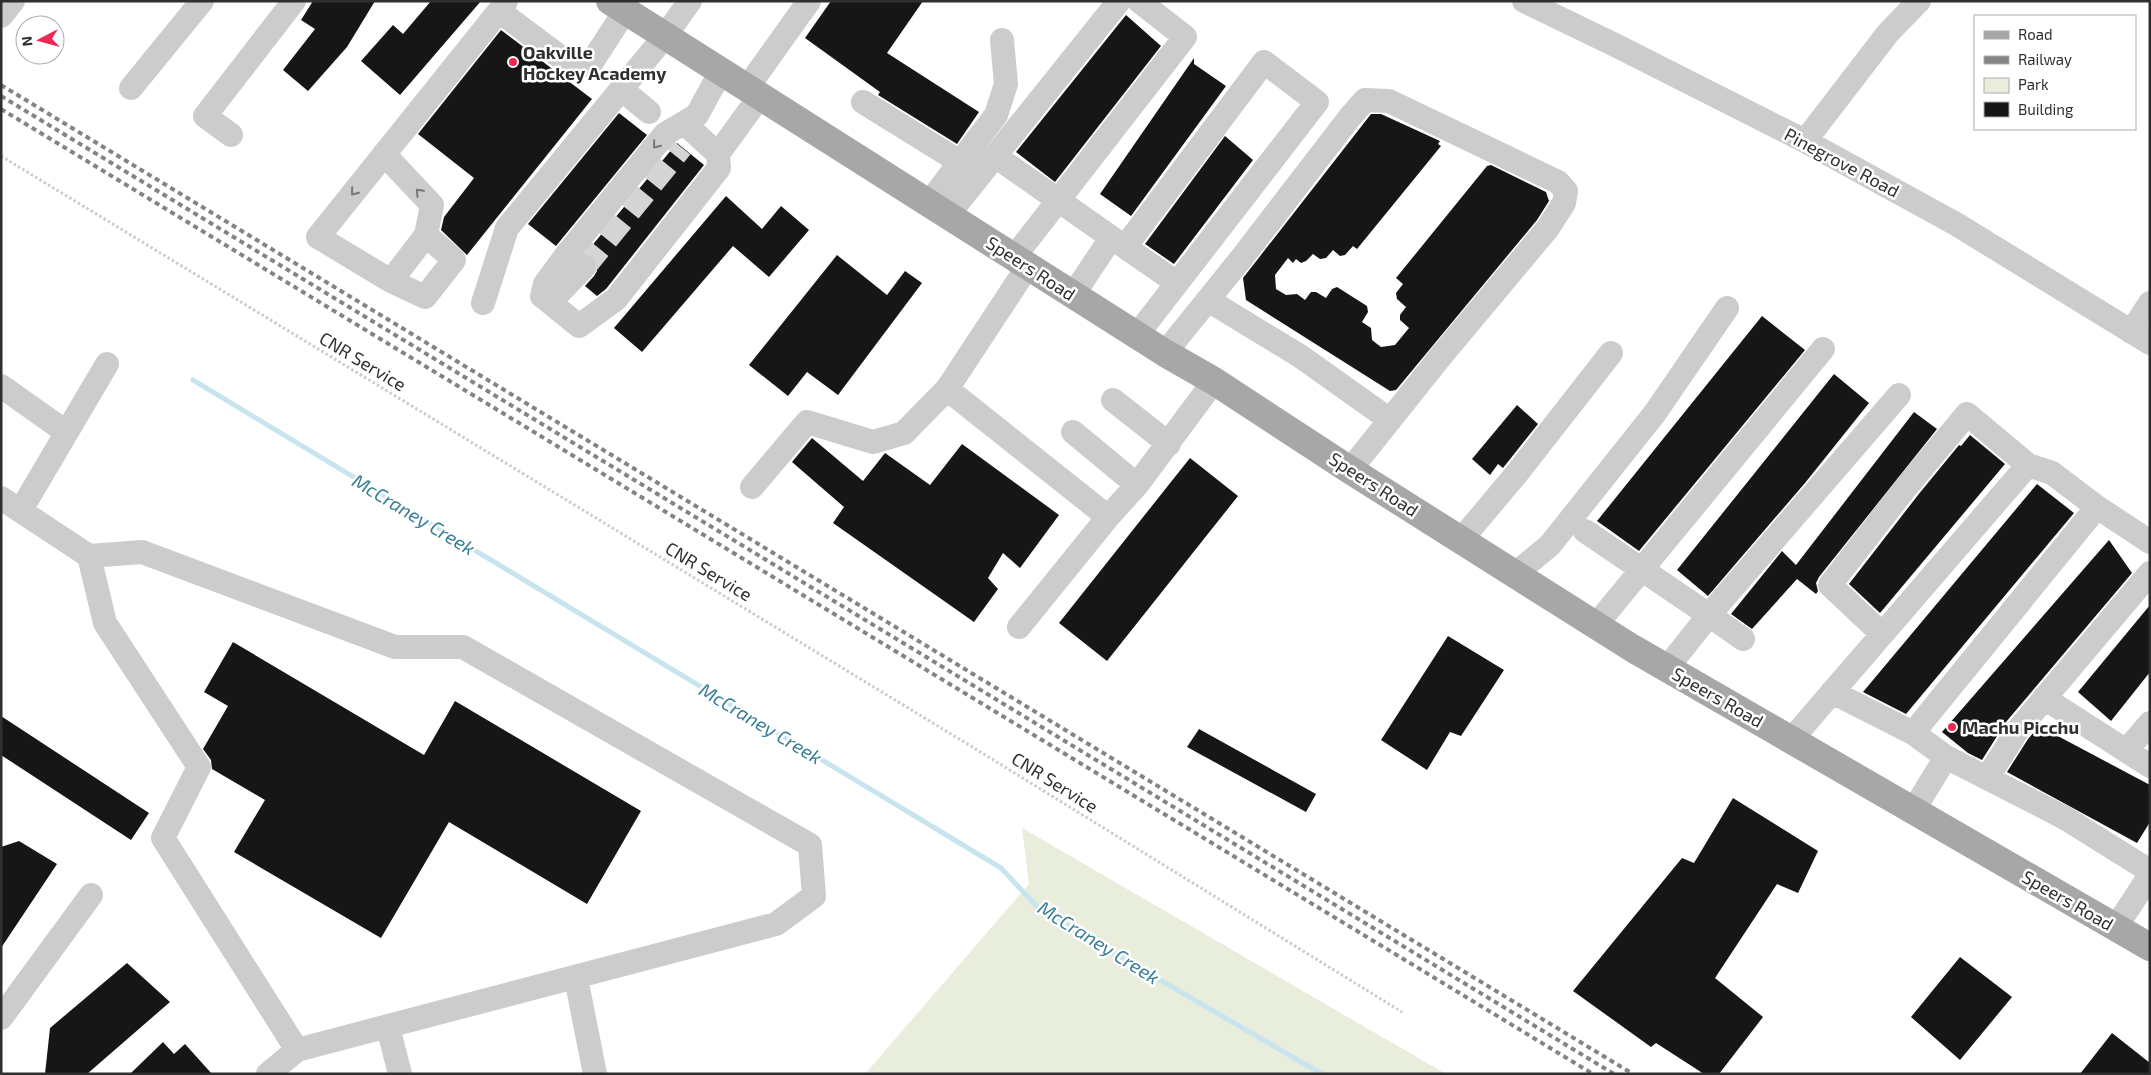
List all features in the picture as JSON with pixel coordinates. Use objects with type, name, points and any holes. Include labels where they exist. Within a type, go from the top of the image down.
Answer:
[{"type":"main road","name":"Speers Road","points":[[617,6],[1165,353],[1214,380],[1350,470],[1596,625],[1912,811],[2150,947]]},
{"type":"street","points":[[1,16],[13,1]]},
{"type":"street","points":[[131,88],[202,1]]},
{"type":"street","points":[[231,135],[205,116],[294,1]]},
{"type":"street","points":[[483,303],[507,228],[665,36],[690,1]]},
{"type":"street","points":[[542,296],[579,326],[616,299],[719,168],[718,154],[808,1]]},
{"type":"street","points":[[939,209],[995,156],[1119,1]]},
{"type":"street","points":[[752,487],[807,422],[873,442],[904,433],[947,388],[1058,201],[1185,38],[1139,1]]},
{"type":"street","name":"Pinegrove Road","points":[[1524,1],[1805,141],[1956,224],[2140,338]]},
{"type":"street","points":[[1805,141],[1888,33],[1919,1]]},
{"type":"street","points":[[426,235],[454,260],[425,297],[392,281],[318,237],[502,6],[570,65],[590,65],[617,6]]},
{"type":"street","points":[[939,209],[960,162],[996,115],[1006,84],[1002,40]]},
{"type":"street","points":[[1074,295],[1264,62],[1317,102],[1137,335]]},
{"type":"street","points":[[686,134],[721,71]]},
{"type":"street","points":[[621,89],[649,112]]},
{"type":"street","points":[[1165,353],[1365,100],[1389,101],[1558,182],[1566,191],[1564,203],[1548,228],[1350,470]]},
{"type":"street","points":[[863,102],[960,162]]},
{"type":"street","points":[[542,296],[545,284],[567,254],[665,134],[686,134],[718,154]]},
{"type":"street","points":[[384,154],[432,205],[426,235],[392,281]]},
{"type":"street","points":[[995,156],[1177,283]]},
{"type":"street","points":[[542,296],[559,293],[584,267]]},
{"type":"street","points":[[1208,300],[1300,356],[1390,420]]},
{"type":"street","points":[[2140,338],[2150,303]]},
{"type":"street","points":[[1515,574],[1550,545],[1649,421],[1727,308]]},
{"type":"street","points":[[1596,625],[1823,349]]},
{"type":"street","points":[[1460,540],[1518,472],[1611,353]]},
{"type":"street","points":[[106,364],[66,432],[11,504],[89,556],[142,552],[394,647],[463,647],[810,845],[814,896],[776,924],[297,1050],[268,1074]]},
{"type":"street","points":[[1018,627],[1108,516],[1137,485],[1169,444],[1214,380]]},
{"type":"street","points":[[1,386],[66,432]]},
{"type":"street","points":[[947,388],[1108,516]]},
{"type":"street","points":[[1667,668],[1709,615],[1899,394]]},
{"type":"street","points":[[1113,400],[1169,444]]},
{"type":"street","points":[[1882,634],[1830,585],[1907,486],[1967,414],[2028,465],[2052,472],[2097,506],[2150,542]]},
{"type":"street","points":[[1073,432],[1137,485]]},
{"type":"street","points":[[1791,740],[2028,465]]},
{"type":"street","points":[[1912,733],[2097,506]]},
{"type":"street","points":[[1585,530],[1743,639]]},
{"type":"street","points":[[89,556],[105,623],[198,767],[164,838],[297,1050]]},
{"type":"street","points":[[1987,778],[2017,730],[2150,573]]},
{"type":"street","points":[[1832,692],[1912,733],[1946,757],[2065,818],[2150,871]]},
{"type":"street","points":[[2044,698],[2150,766]]},
{"type":"street","points":[[2126,751],[2150,722]]},
{"type":"street","points":[[1912,811],[1946,757]]},
{"type":"street","points":[[2116,927],[2150,875]]},
{"type":"street","points":[[1,1018],[91,895]]},
{"type":"street","points":[[576,978],[596,1074]]},
{"type":"street","points":[[388,1027],[400,1074]]},
{"type":"path","name":"CNR Service","points":[[1,156],[966,743],[1402,1012]]},
{"type":"green space","points":[[1022,828],[1446,1074],[865,1074],[1029,884]]},
{"type":"building","points":[[313,1],[375,1],[347,47],[308,91],[283,70],[315,29],[301,20]]},
{"type":"building","points":[[431,1],[481,1],[400,95],[361,61],[393,25],[403,34]]},
{"type":"building","points":[[831,1],[923,1],[887,53],[979,112],[957,144],[878,95],[880,92],[805,38]]},
{"type":"building","points":[[1126,15],[1161,46],[1055,182],[1016,152]]},
{"type":"building","points":[[501,30],[592,99],[467,255],[441,230],[444,217],[474,178],[418,134]]},
{"type":"building","points":[[1194,58],[1194,64],[1226,86],[1131,216],[1100,194]]},
{"type":"building","points":[[619,113],[647,135],[556,246],[528,224]]},
{"type":"building","points":[[1371,114],[1381,114],[1440,141],[1438,144],[1441,146],[1357,249],[1353,246],[1345,255],[1340,256],[1333,250],[1326,258],[1320,259],[1313,254],[1301,263],[1296,259],[1293,263],[1288,258],[1275,275],[1276,289],[1286,295],[1297,294],[1305,300],[1311,292],[1316,292],[1326,298],[1332,289],[1337,287],[1367,306],[1368,312],[1362,322],[1371,328],[1372,340],[1381,347],[1395,345],[1409,328],[1400,320],[1400,315],[1406,307],[1397,299],[1396,293],[1403,284],[1396,278],[1487,166],[1491,165],[1546,192],[1549,201],[1537,220],[1396,390],[1390,391],[1246,300],[1243,278]]},
{"type":"building","points":[[1225,136],[1253,160],[1174,264],[1145,244]]},
{"type":"building","points":[[677,143],[704,165],[606,289],[597,296],[585,286],[597,271],[597,264],[593,257],[585,254]]},
{"type":"building","points":[[726,196],[762,229],[781,206],[809,230],[769,277],[733,246],[642,352],[614,328]]},
{"type":"building","points":[[837,255],[887,295],[905,271],[922,283],[838,395],[807,372],[788,396],[749,365]]},
{"type":"building","points":[[1762,316],[1805,350],[1639,551],[1597,521]]},
{"type":"building","points":[[1834,374],[1869,403],[1805,483],[1708,596],[1677,570]]},
{"type":"building","points":[[1517,405],[1538,424],[1503,468],[1498,464],[1490,475],[1472,459]]},
{"type":"building","points":[[1914,412],[1937,429],[1819,577],[1816,583],[1818,591],[1816,594],[1797,579],[1752,629],[1731,614],[1782,551],[1796,565]]},
{"type":"building","points":[[1970,435],[2005,464],[1880,613],[1849,584],[1918,495],[1959,445],[1961,446]]},
{"type":"building","points":[[812,438],[863,481],[885,453],[930,485],[962,444],[1059,515],[1020,568],[1003,553],[988,578],[998,589],[974,622],[833,523],[844,507],[792,462]]},
{"type":"building","points":[[1190,458],[1238,496],[1107,661],[1059,623]]},
{"type":"building","points":[[2037,484],[2074,513],[1906,714],[1863,692]]},
{"type":"building","points":[[2109,540],[2132,573],[2006,722],[1982,760],[1968,753],[1942,732]]},
{"type":"building","points":[[2150,605],[2150,672],[2111,721],[2078,692]]},
{"type":"building","points":[[1448,636],[1504,670],[1461,736],[1450,732],[1427,770],[1381,740]]},
{"type":"building","points":[[233,642],[424,755],[455,701],[641,811],[587,904],[449,822],[381,938],[234,852],[265,800],[212,769],[211,760],[203,749],[228,706],[204,692]]},
{"type":"building","points":[[1,716],[149,813],[131,840],[1,755]]},
{"type":"building","points":[[2039,726],[2150,785],[2150,822],[2137,843],[2007,772],[2028,739]]},
{"type":"building","points":[[1199,729],[1316,794],[1306,812],[1187,747]]},
{"type":"building","points":[[1733,798],[1818,851],[1798,893],[1777,884],[1715,978],[1763,1017],[1719,1074],[1704,1074],[1656,1043],[1651,1047],[1573,991],[1682,858],[1694,863]]},
{"type":"building","points":[[19,841],[57,864],[1,948],[1,847]]},
{"type":"building","points":[[1960,957],[2012,997],[1960,1060],[1911,1017]]},
{"type":"building","points":[[127,963],[170,1002],[87,1074],[45,1074],[50,1028]]},
{"type":"building","points":[[2112,1033],[2150,1063],[2150,1074],[2080,1074]]},
{"type":"building","points":[[163,1042],[174,1054],[185,1044],[212,1074],[130,1074]]},
{"type":"waterway","name":"McCraney Creek","points":[[193,380],[1001,868],[1041,911],[1322,1074]]},
{"type":"tunnel","points":[[584,267],[681,147]]},
{"type":"railway","points":[[1,85],[1633,1074]]},
{"type":"railway","points":[[1,96],[1614,1074]]},
{"type":"railway","points":[[1,109],[1593,1074]]},
{"type":"place","name":"Oakville Hockey Academy","points":[[513,62]]},
{"type":"place","name":"Machu Picchu","points":[[1952,727]]}]
